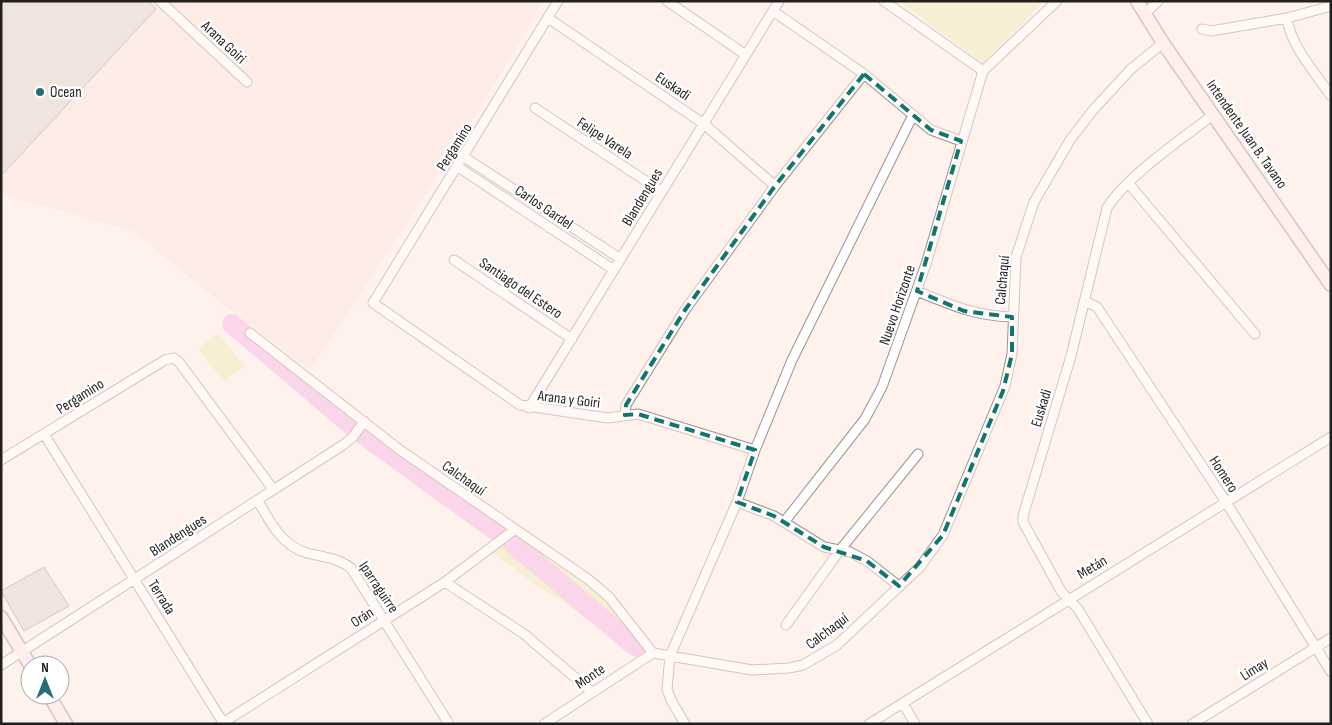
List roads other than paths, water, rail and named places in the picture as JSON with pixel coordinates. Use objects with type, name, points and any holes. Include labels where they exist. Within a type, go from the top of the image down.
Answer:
[{"type":"street","name":"Arana Goiri","points":[[160,1],[247,82]]},
{"type":"street","name":"Pergamino","points":[[375,306],[374,299],[458,167],[558,1]]},
{"type":"street","points":[[666,1],[746,55]]},
{"type":"street","name":"Blandengues","points":[[529,408],[779,1]]},
{"type":"street","points":[[884,1],[983,71],[1056,1]]},
{"type":"street","name":"Intendente Juan B. Tavano","points":[[1138,1],[1163,43],[1214,114],[1331,286]]},
{"type":"street","points":[[1146,13],[1158,1]]},
{"type":"street","points":[[1202,29],[1211,31],[1287,18],[1331,6]]},
{"type":"street","points":[[773,11],[864,74],[937,133],[961,141]]},
{"type":"street","name":"Euskadi","points":[[548,18],[704,124],[774,186]]},
{"type":"street","points":[[1287,18],[1288,30],[1295,43],[1331,96]]},
{"type":"street","name":"Calchaquí","points":[[250,333],[408,456],[514,530],[560,557],[588,579],[609,598],[653,652],[752,670],[789,668],[802,665],[822,656],[837,645],[920,567],[943,534],[1010,372],[1016,257],[1034,202],[1070,140],[1094,110],[1131,69],[1163,43]]},
{"type":"street","name":"Nuevo Horizonte","points":[[785,521],[874,404],[891,365],[917,291],[942,214],[961,141],[983,71]]},
{"type":"street","points":[[625,415],[626,405],[685,310],[774,186],[864,74]]},
{"type":"street","name":"Felipe Varela","points":[[535,108],[661,191]]},
{"type":"street","name":"Euskadi","points":[[1148,724],[1078,609],[1068,598],[1023,522],[1023,516],[1085,301],[1107,208],[1129,184],[1214,114]]},
{"type":"street","points":[[685,724],[667,689],[670,656],[738,502],[755,450],[792,360],[913,115]]},
{"type":"street","name":"Carlos Gardel","points":[[464,156],[621,260]]},
{"type":"street","name":"Carlos Gardel","points":[[458,167],[614,270]]},
{"type":"street","points":[[1129,184],[1255,334]]},
{"type":"street","name":"Santiago del Estero","points":[[454,260],[572,339]]},
{"type":"street","points":[[917,291],[964,311],[988,316],[1012,316]]},
{"type":"street","name":"Homero","points":[[1085,301],[1096,306],[1226,502],[1331,672]]},
{"type":"street","name":"Arana y Goiri","points":[[375,306],[520,405],[529,408],[608,418],[638,414],[755,450]]},
{"type":"street","name":"Pergamino","points":[[1,460],[165,360],[174,358],[180,362],[272,488]]},
{"type":"street","name":"Blandengues","points":[[1,665],[258,501],[272,488],[343,445],[353,437],[364,421]]},
{"type":"street","name":"Terrada","points":[[44,434],[223,723]]},
{"type":"street","name":"Metán","points":[[869,724],[1068,598],[1331,436]]},
{"type":"street","points":[[786,625],[840,550],[918,454]]},
{"type":"street","name":"Iparraguirre","points":[[258,501],[271,523],[289,545],[306,552],[337,559],[351,568],[449,724]]},
{"type":"street","points":[[738,502],[785,521],[824,547],[840,550],[867,561],[899,586]]},
{"type":"street","name":"Orán","points":[[223,723],[445,582],[514,530]]},
{"type":"street","points":[[445,582],[524,634],[592,692]]},
{"type":"street","points":[[1,617],[24,655]]},
{"type":"street","name":"Limay","points":[[1192,724],[1331,638]]},
{"type":"street","name":"Monte","points":[[544,724],[653,652]]},
{"type":"street","points":[[902,703],[915,724]]},
{"type":"street","points":[[54,705],[66,724]]},
{"type":"waterway","points":[[232,324],[351,425]]},
{"type":"waterway","points":[[365,436],[496,531]]},
{"type":"waterway","points":[[511,542],[635,646],[643,649]]},
{"type":"place","name":"Ocean","points":[[40,92]]}]
